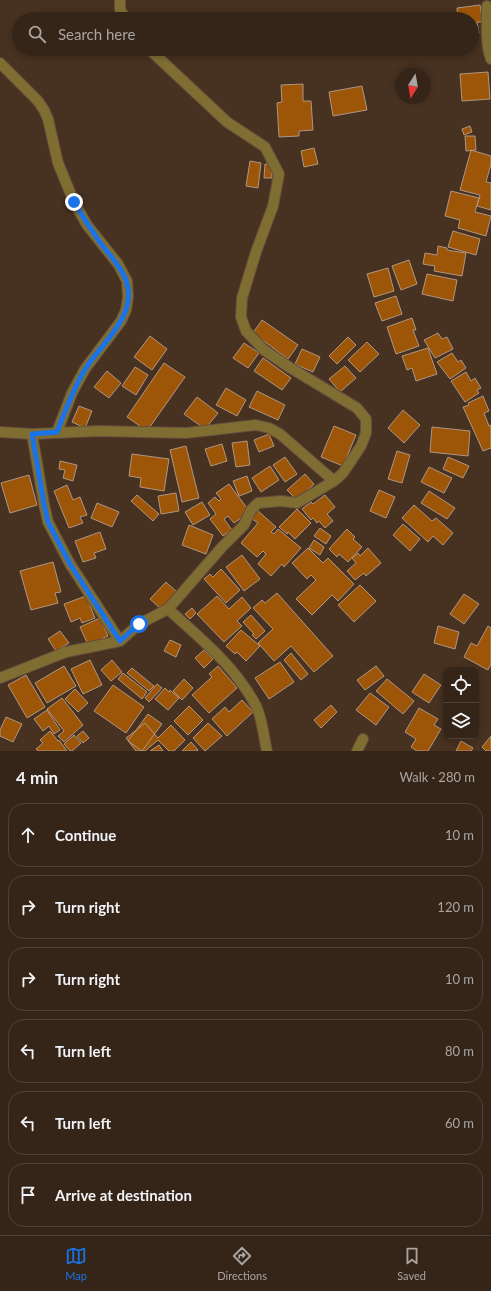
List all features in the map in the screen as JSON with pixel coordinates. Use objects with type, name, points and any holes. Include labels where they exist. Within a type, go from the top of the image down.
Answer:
[{"type":"street","points":[[120,0],[122,12]]},
{"type":"street","points":[[488,5],[487,36],[488,52],[491,60]]},
{"type":"street","points":[[0,678],[66,652],[120,641],[139,624],[168,609],[222,547],[244,525],[251,510],[258,504],[281,502],[297,503],[334,481],[343,473],[361,446],[366,433],[366,419],[357,408],[264,350],[246,331],[241,317],[242,298],[256,252],[273,206],[279,174],[265,147],[227,122],[157,56]]},
{"type":"street","points":[[0,63],[38,101],[44,110],[48,119],[58,163],[74,202],[87,225],[118,264],[126,281],[128,297],[126,310],[121,321],[85,370],[72,393],[57,432]]},
{"type":"street","points":[[0,432],[32,434],[99,431],[186,433],[256,425],[269,428],[280,434],[334,481]]},
{"type":"street","points":[[32,434],[48,522],[70,564],[120,641]]},
{"type":"street","points":[[168,609],[219,656],[241,683],[257,708],[267,751]]},
{"type":"street","points":[[357,751],[363,739]]},
{"type":"building","points":[[480,5],[483,22],[479,22],[479,12],[457,12],[457,8]]},
{"type":"building","points":[[488,72],[490,99],[462,101],[460,74]]},
{"type":"building","points":[[303,84],[303,101],[311,101],[313,130],[299,131],[299,136],[279,137],[277,103],[282,102],[281,85]]},
{"type":"building","points":[[362,86],[367,110],[333,116],[329,92]]},
{"type":"building","points":[[470,126],[472,132],[464,135],[462,129]]},
{"type":"building","points":[[465,136],[475,136],[476,150],[466,151]]},
{"type":"building","points":[[314,148],[318,164],[304,167],[301,151]]},
{"type":"building","points":[[471,150],[491,156],[491,164],[486,182],[491,183],[491,210],[477,206],[480,195],[460,190]]},
{"type":"building","points":[[250,161],[261,163],[258,188],[246,186]]},
{"type":"building","points":[[265,164],[272,165],[272,178],[264,178]]},
{"type":"building","points":[[451,191],[479,198],[475,212],[491,216],[486,236],[458,228],[460,220],[445,216]]},
{"type":"building","points":[[453,231],[480,239],[476,255],[448,247]]},
{"type":"building","points":[[438,246],[447,248],[447,250],[466,253],[462,276],[434,271],[435,266],[423,264],[425,253],[437,255]]},
{"type":"building","points":[[409,260],[417,284],[401,290],[392,266]]},
{"type":"building","points":[[388,268],[394,291],[374,297],[367,274]]},
{"type":"building","points":[[427,274],[457,280],[453,301],[422,294]]},
{"type":"building","points":[[396,296],[402,314],[382,321],[375,303]]},
{"type":"building","points":[[412,318],[416,330],[413,330],[419,346],[396,354],[387,327]]},
{"type":"building","points":[[262,320],[298,345],[288,359],[253,333]]},
{"type":"building","points":[[438,333],[442,339],[447,337],[453,349],[435,358],[424,340]]},
{"type":"building","points":[[150,336],[167,349],[152,370],[134,357]]},
{"type":"building","points":[[348,337],[356,345],[337,364],[329,356]]},
{"type":"building","points":[[367,342],[379,354],[360,372],[348,360]]},
{"type":"building","points":[[244,343],[259,353],[248,368],[233,358]]},
{"type":"building","points":[[428,348],[437,374],[416,381],[412,368],[407,370],[402,356]]},
{"type":"building","points":[[302,349],[320,357],[313,372],[295,364]]},
{"type":"building","points":[[452,353],[458,362],[461,360],[466,368],[450,379],[437,362]]},
{"type":"building","points":[[263,358],[291,378],[282,390],[254,371]]},
{"type":"building","points":[[164,363],[185,377],[147,431],[127,417]]},
{"type":"building","points":[[345,366],[356,378],[340,392],[329,379]]},
{"type":"building","points":[[135,367],[148,375],[136,395],[122,386]]},
{"type":"building","points":[[107,371],[121,383],[109,398],[94,387]]},
{"type":"building","points":[[466,372],[471,381],[475,378],[481,388],[477,390],[479,393],[465,402],[451,381]]},
{"type":"building","points":[[226,388],[246,400],[237,416],[216,405]]},
{"type":"building","points":[[257,391],[285,405],[278,420],[249,407]]},
{"type":"building","points":[[483,396],[489,411],[484,413],[489,426],[491,425],[491,448],[483,451],[463,407]]},
{"type":"building","points":[[197,397],[218,413],[205,429],[184,414]]},
{"type":"building","points":[[79,406],[92,411],[85,428],[72,422]]},
{"type":"building","points":[[403,410],[420,425],[404,443],[388,428]]},
{"type":"building","points":[[334,426],[356,435],[343,466],[321,457]]},
{"type":"building","points":[[432,427],[470,431],[468,456],[430,452]]},
{"type":"building","points":[[269,434],[274,446],[259,452],[254,440]]},
{"type":"building","points":[[247,441],[250,465],[236,467],[232,443]]},
{"type":"building","points":[[222,444],[227,461],[211,466],[205,449]]},
{"type":"building","points":[[186,446],[199,498],[182,502],[170,450]]},
{"type":"building","points":[[397,451],[410,455],[402,483],[388,479]]},
{"type":"building","points":[[132,454],[169,459],[164,491],[140,487],[141,478],[129,476]]},
{"type":"building","points":[[285,457],[297,474],[285,482],[273,465]]},
{"type":"building","points":[[448,457],[469,466],[463,478],[443,469]]},
{"type":"building","points":[[60,461],[77,465],[73,481],[63,478],[65,470],[59,469]]},
{"type":"building","points":[[270,466],[279,480],[261,492],[252,478]]},
{"type":"building","points":[[429,467],[452,478],[444,493],[421,482]]},
{"type":"building","points":[[305,474],[314,484],[297,500],[287,490]]},
{"type":"building","points":[[29,475],[37,505],[10,513],[1,483]]},
{"type":"building","points":[[247,476],[252,491],[239,496],[233,481]]},
{"type":"building","points":[[229,484],[250,512],[234,523],[228,516],[224,519],[232,530],[223,536],[210,519],[216,514],[208,503],[215,497],[219,501],[221,499],[216,493]]},
{"type":"building","points":[[67,485],[73,500],[80,497],[87,515],[80,517],[83,523],[69,528],[54,491]]},
{"type":"building","points":[[379,490],[395,497],[386,518],[370,511]]},
{"type":"building","points":[[429,491],[455,508],[447,519],[421,503]]},
{"type":"building","points":[[176,493],[179,511],[161,514],[158,496]]},
{"type":"building","points":[[137,495],[159,514],[153,521],[131,501]]},
{"type":"building","points":[[325,495],[335,507],[327,514],[333,521],[325,528],[319,521],[317,523],[313,518],[311,520],[302,509],[311,502],[313,504]]},
{"type":"building","points":[[202,502],[210,515],[193,525],[185,512]]},
{"type":"building","points":[[97,503],[119,512],[112,527],[91,518]]},
{"type":"building","points":[[414,505],[432,521],[436,518],[453,533],[443,545],[433,536],[428,542],[402,518]]},
{"type":"building","points":[[297,509],[311,523],[295,539],[288,532],[287,534],[279,527]]},
{"type":"building","points":[[257,510],[276,527],[271,532],[274,534],[278,529],[301,548],[284,567],[282,564],[271,576],[258,564],[266,554],[263,551],[257,557],[241,543],[258,523],[251,518]]},
{"type":"building","points":[[403,524],[420,539],[410,551],[393,535]]},
{"type":"building","points":[[189,525],[213,535],[206,554],[182,545]]},
{"type":"building","points":[[320,528],[331,536],[326,544],[314,536]]},
{"type":"building","points":[[347,529],[355,537],[353,539],[362,547],[348,562],[339,554],[337,557],[329,549]]},
{"type":"building","points":[[100,532],[106,549],[94,553],[96,558],[83,562],[75,541]]},
{"type":"building","points":[[314,540],[324,547],[320,555],[309,548]]},
{"type":"building","points":[[308,548],[323,563],[328,558],[354,584],[338,601],[332,595],[312,615],[296,599],[316,580],[311,575],[307,579],[292,563]]},
{"type":"building","points":[[368,548],[381,563],[366,576],[364,573],[355,580],[347,571],[356,563],[352,558],[358,553],[360,556]]},
{"type":"building","points":[[242,555],[260,579],[244,591],[226,567]]},
{"type":"building","points":[[53,562],[61,592],[55,593],[58,603],[31,610],[20,571]]},
{"type":"building","points":[[221,569],[240,590],[226,603],[204,579],[210,574],[213,577]]},
{"type":"building","points":[[166,582],[178,593],[162,610],[150,599]]},
{"type":"building","points":[[360,585],[376,601],[354,622],[338,605]]},
{"type":"building","points":[[277,593],[333,656],[314,672],[291,646],[274,661],[258,643],[273,629],[253,608],[262,600],[265,603]]},
{"type":"building","points":[[464,594],[479,604],[464,624],[450,614]]},
{"type":"building","points":[[86,596],[95,618],[82,623],[80,618],[71,622],[64,604]]},
{"type":"building","points":[[217,596],[229,609],[242,597],[251,608],[237,621],[242,626],[224,642],[197,614]]},
{"type":"building","points":[[192,608],[196,613],[190,619],[185,614]]},
{"type":"building","points":[[251,615],[265,631],[256,639],[252,635],[254,634],[243,622]]},
{"type":"building","points":[[100,618],[108,636],[88,645],[80,627]]},
{"type":"building","points":[[438,626],[459,632],[455,649],[434,643]]},
{"type":"building","points":[[488,626],[491,628],[491,664],[488,670],[464,657],[471,643],[477,646]]},
{"type":"building","points":[[241,630],[260,646],[246,661],[237,652],[235,654],[226,646]]},
{"type":"building","points":[[60,631],[69,643],[56,651],[48,639]]},
{"type":"building","points":[[170,640],[181,645],[176,657],[164,651]]},
{"type":"building","points":[[204,650],[213,659],[204,668],[195,658]]},
{"type":"building","points":[[291,653],[308,674],[301,680],[284,660]]},
{"type":"building","points":[[90,660],[102,685],[83,694],[71,669]]},
{"type":"building","points":[[112,660],[122,672],[111,681],[101,670]]},
{"type":"building","points":[[280,662],[294,682],[269,699],[255,678]]},
{"type":"building","points":[[64,666],[76,686],[47,703],[35,683]]},
{"type":"building","points":[[218,666],[237,688],[209,713],[192,695],[212,677],[209,674]]},
{"type":"building","points":[[376,666],[384,676],[365,690],[357,680]]},
{"type":"building","points":[[132,668],[154,686],[149,691],[127,673]]},
{"type":"building","points":[[123,673],[147,692],[142,699],[118,679]]},
{"type":"building","points":[[424,674],[441,685],[429,703],[412,692]]},
{"type":"building","points":[[26,675],[45,707],[27,718],[8,685]]},
{"type":"building","points":[[184,679],[193,688],[182,700],[173,691]]},
{"type":"building","points":[[387,679],[414,701],[403,714],[376,691]]},
{"type":"building","points":[[157,684],[162,688],[149,702],[145,698]]},
{"type":"building","points":[[113,685],[144,707],[126,733],[94,711]]},
{"type":"building","points":[[165,688],[169,692],[170,690],[179,698],[168,710],[155,699]]},
{"type":"building","points":[[75,689],[88,703],[78,712],[65,699]]},
{"type":"building","points":[[370,693],[389,707],[376,725],[356,710]]},
{"type":"building","points":[[62,698],[83,725],[64,742],[58,736],[64,731],[47,709]]},
{"type":"building","points":[[242,700],[253,712],[227,736],[212,719],[225,707],[229,712]]},
{"type":"building","points":[[331,705],[337,712],[321,728],[314,720]]},
{"type":"building","points":[[189,706],[203,720],[188,735],[174,721]]},
{"type":"building","points":[[419,708],[438,719],[434,725],[441,729],[428,751],[417,751],[411,747],[416,739],[405,732]]},
{"type":"building","points":[[47,710],[60,730],[54,734],[49,726],[43,731],[34,719]]},
{"type":"building","points":[[148,714],[162,724],[142,751],[128,741]]},
{"type":"building","points":[[6,717],[22,724],[13,742],[0,736],[0,730]]},
{"type":"building","points":[[145,723],[158,738],[171,725],[185,740],[174,751],[169,751],[158,740],[145,751],[136,751],[126,738]]},
{"type":"building","points":[[208,723],[222,736],[205,751],[193,738]]},
{"type":"building","points":[[50,731],[67,751],[38,751],[36,749],[43,743],[40,740]]},
{"type":"building","points":[[83,731],[89,738],[83,743],[77,736]]},
{"type":"building","points":[[74,735],[81,743],[70,751],[64,744]]},
{"type":"building","points":[[491,736],[491,751],[486,751],[482,747]]},
{"type":"building","points":[[461,741],[473,748],[471,751],[456,751]]},
{"type":"building","points":[[191,742],[198,750],[197,751],[182,751]]},
{"type":"building","points":[[159,745],[163,751],[150,751]]},
{"type":"route","points":[[74,202],[87,225],[118,264],[126,281],[128,297],[126,310],[121,321],[85,370],[72,393],[57,432],[32,434],[48,522],[59,545],[93,601],[120,641],[139,624]]}]
